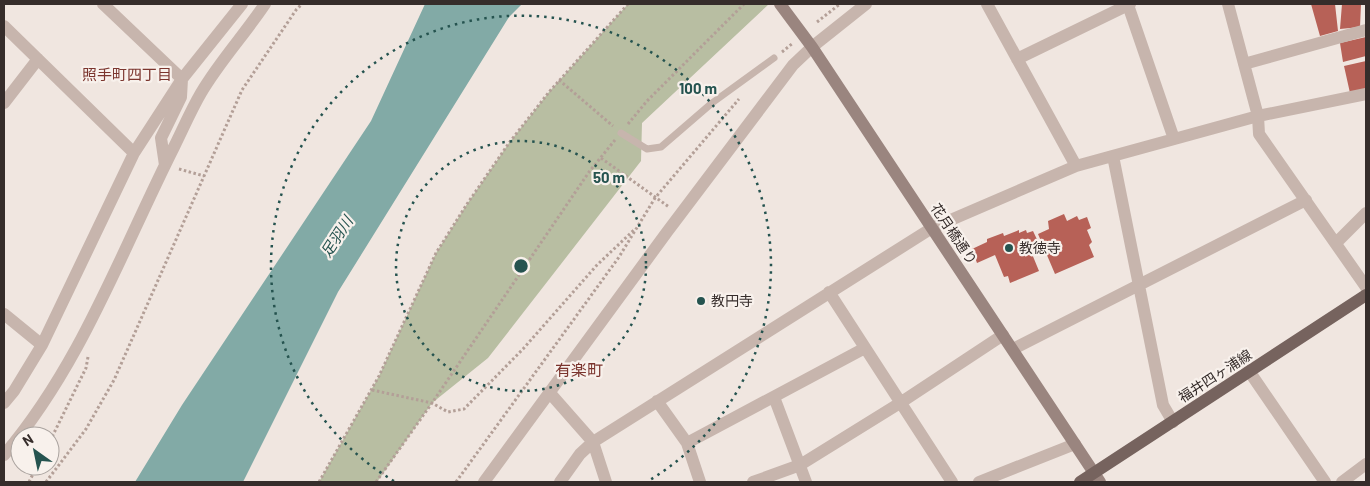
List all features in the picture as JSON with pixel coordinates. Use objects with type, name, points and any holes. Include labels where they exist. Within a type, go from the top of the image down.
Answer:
[{"type":"main road","name":"福井四ヶ浦線","points":[[1080,482],[1097,478],[1173,422],[1366,295]]},
{"type":"street","points":[[103,4],[182,79],[181,97],[161,138],[165,165]]},
{"type":"street","points":[[4,403],[14,391],[42,345],[134,153],[182,79],[242,4]]},
{"type":"street","points":[[4,455],[54,386],[94,317],[201,92],[265,4]]},
{"type":"street","name":"花月橋通り","points":[[780,4],[804,34],[1097,478]]},
{"type":"street","points":[[484,482],[793,65],[812,47],[866,4]]},
{"type":"street","points":[[986,4],[1076,166]]},
{"type":"street","points":[[1017,59],[1129,4],[1174,139]]},
{"type":"street","points":[[1228,4],[1258,116],[1259,134],[1366,287]]},
{"type":"street","points":[[4,26],[134,153]]},
{"type":"street","points":[[1244,64],[1366,30]]},
{"type":"street","points":[[4,102],[38,60]]},
{"type":"street","points":[[560,482],[580,454],[592,442],[932,228],[1076,166],[1258,116],[1366,94]]},
{"type":"street","points":[[1113,156],[1163,404],[1173,422]]},
{"type":"street","points":[[1013,349],[1306,200]]},
{"type":"street","points":[[1336,243],[1366,213]]},
{"type":"street","points":[[829,292],[952,482]]},
{"type":"street","points":[[4,314],[42,345]]},
{"type":"street","points":[[753,482],[800,465],[900,403],[1003,335]]},
{"type":"street","points":[[687,443],[865,348]]},
{"type":"street","points":[[1249,372],[1325,482]]},
{"type":"street","points":[[549,392],[592,442],[606,482]]},
{"type":"street","points":[[774,397],[806,482]]},
{"type":"street","points":[[657,401],[687,443],[700,482]]},
{"type":"street","points":[[979,482],[1075,444]]},
{"type":"street","points":[[1342,482],[1366,464]]},
{"type":"lane","points":[[621,133],[647,149],[661,146],[712,103],[774,58]]},
{"type":"path","points":[[46,482],[86,429],[114,380],[242,90],[302,4]]},
{"type":"path","points":[[319,482],[372,390],[436,253],[509,143],[559,80],[628,4]]},
{"type":"path","points":[[376,482],[589,172],[647,101],[744,4]]},
{"type":"path","points":[[774,58],[840,4]]},
{"type":"path","points":[[559,80],[621,133]]},
{"type":"path","points":[[456,482],[619,257],[655,198],[743,95]]},
{"type":"path","points":[[600,158],[680,215]]},
{"type":"path","points":[[372,390],[432,403],[448,412],[464,409],[523,348],[597,265],[638,226]]},
{"type":"path","points":[[57,426],[86,368],[89,351]]},
{"type":"green space","points":[[628,4],[769,4],[642,123],[641,161],[488,358],[432,403],[377,482],[319,482],[379,376],[436,253],[467,204],[509,143],[549,92]]},
{"type":"water","name":"足羽川","points":[[425,4],[522,4],[509,17],[338,292],[243,482],[135,482],[182,405],[371,121]]},
{"type":"building","points":[[1311,4],[1335,4],[1338,31],[1320,36]]},
{"type":"building","points":[[1342,4],[1361,4],[1360,27],[1340,29]]},
{"type":"building","points":[[1366,37],[1366,56],[1343,62],[1340,43]]},
{"type":"building","points":[[1366,61],[1366,89],[1350,93],[1344,66]]},
{"type":"building","points":[[1064,214],[1067,221],[1077,216],[1079,220],[1087,217],[1091,228],[1087,230],[1092,242],[1089,245],[1094,257],[1055,274],[1038,234],[1049,229],[1048,221]]},
{"type":"building","points":[[1019,230],[1019,233],[1026,230],[1027,233],[1033,231],[1042,250],[1032,254],[1039,271],[1010,283],[1008,276],[1004,277],[995,255],[977,263],[972,249],[987,242],[987,239],[1003,233],[1004,236]]},
{"type":"place","name":"教徳寺","points":[[1009,248]]},
{"type":"place","name":"教円寺","points":[[701,301]]},
{"type":"district","name":"照手町四丁目","points":[[127,75]]},
{"type":"district","name":"有楽町","points":[[579,370]]}]
